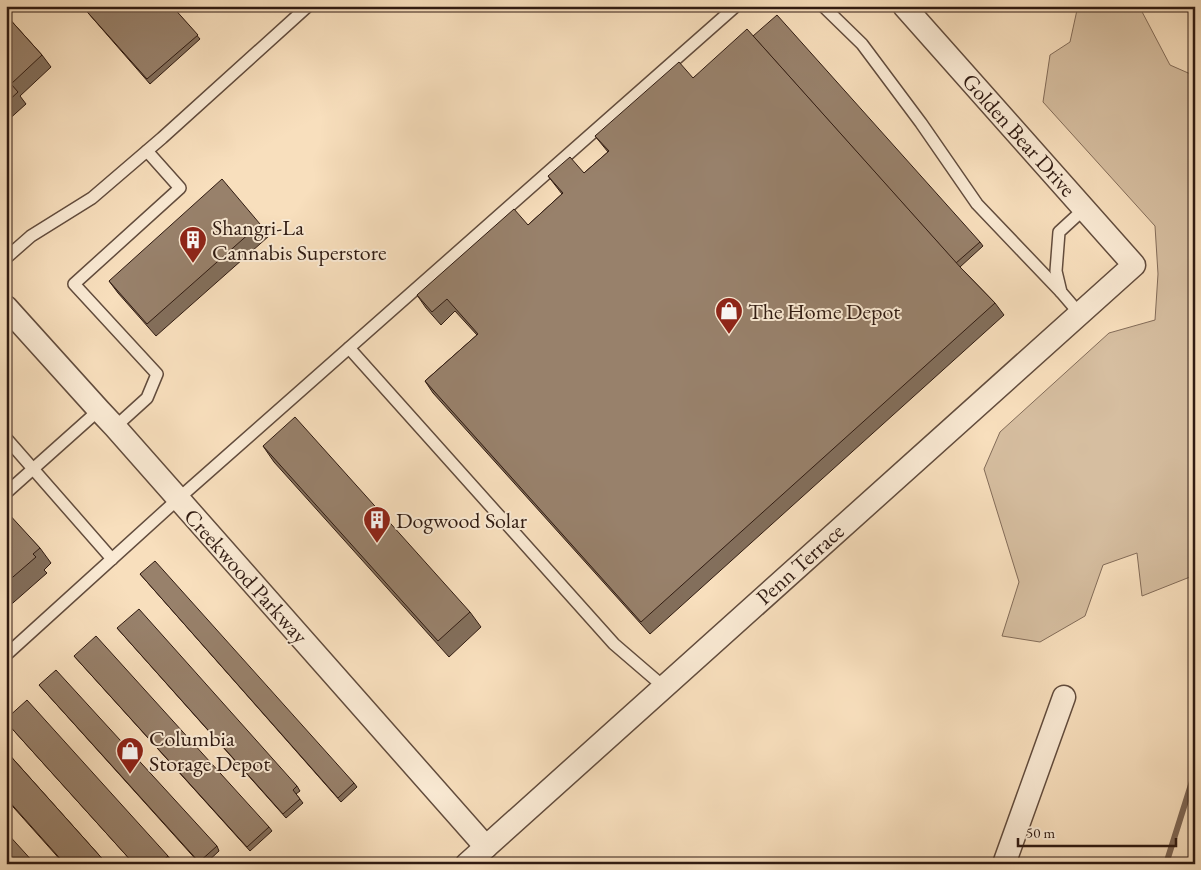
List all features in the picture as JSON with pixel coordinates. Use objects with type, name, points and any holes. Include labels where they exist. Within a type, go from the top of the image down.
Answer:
[{"type":"street","name":"Golden Bear Drive","points":[[904,6],[1134,265]]},
{"type":"street","name":"Penn Terrace","points":[[467,864],[1134,265]]},
{"type":"street","name":"Creekwood Parkway","points":[[6,307],[115,427],[486,847]]},
{"type":"street","points":[[1004,864],[1064,698]]},
{"type":"lane","points":[[6,258],[31,236],[92,198],[308,6]]},
{"type":"lane","points":[[6,655],[178,499],[736,6]]},
{"type":"lane","points":[[823,6],[862,44],[921,122],[976,204],[1079,313]]},
{"type":"lane","points":[[115,427],[147,398],[157,374],[74,284],[180,188],[147,151]]},
{"type":"lane","points":[[1061,292],[1056,271],[1059,232],[1084,209]]},
{"type":"lane","points":[[349,348],[614,644],[664,687]]},
{"type":"lane","points":[[6,493],[99,410]]},
{"type":"lane","points":[[6,438],[112,559]]},
{"type":"shaded area","points":[[1074,6],[1139,6],[1170,65],[1195,76],[1195,575],[1142,596],[1137,553],[1103,565],[1085,616],[1040,642],[1002,636],[1019,582],[984,469],[1000,432],[1109,333],[1155,320],[1158,274],[1155,226],[1043,102],[1050,55],[1070,42],[1077,10]]},
{"type":"building","points":[[82,6],[172,6],[198,35],[147,79]]},
{"type":"building","points":[[6,15],[42,55],[11,84],[18,92],[6,103]]},
{"type":"building","points":[[777,15],[980,242],[956,263],[753,36]]},
{"type":"building","name":"The Home Depot","points":[[747,29],[961,268],[995,303],[641,622],[425,381],[478,334],[447,299],[432,312],[417,295],[514,209],[528,225],[563,193],[548,176],[570,157],[584,173],[609,151],[595,136],[679,62],[693,78]]},
{"type":"building","name":"Shangri-La Cannabis Superstore","points":[[222,179],[260,224],[147,324],[109,281]]},
{"type":"building","name":"Dogwood Solar","points":[[295,417],[470,612],[438,641],[263,446]]},
{"type":"building","points":[[6,513],[40,548],[33,554],[36,557],[6,583]]},
{"type":"building","points":[[155,561],[354,783],[338,798],[140,574]]},
{"type":"building","points":[[139,609],[297,786],[293,790],[300,799],[283,814],[117,628]]},
{"type":"building","points":[[96,636],[269,827],[247,847],[74,656]]},
{"type":"building","points":[[56,670],[217,846],[199,862],[39,685]]},
{"type":"building","points":[[27,700],[168,856],[159,864],[134,864],[6,722],[6,719]]},
{"type":"building","points":[[6,751],[107,864],[65,864],[6,798]]},
{"type":"building","points":[[6,832],[35,864],[6,864]]},
{"type":"waterway","points":[[1166,864],[1195,772]]},
{"type":"place","name":"Shangri-La Cannabis Superstore","points":[[193,264]]},
{"type":"place","name":"The Home Depot","points":[[729,335]]},
{"type":"place","name":"Dogwood Solar","points":[[377,544]]},
{"type":"place","name":"Columbia Storage Depot","points":[[130,775]]}]
